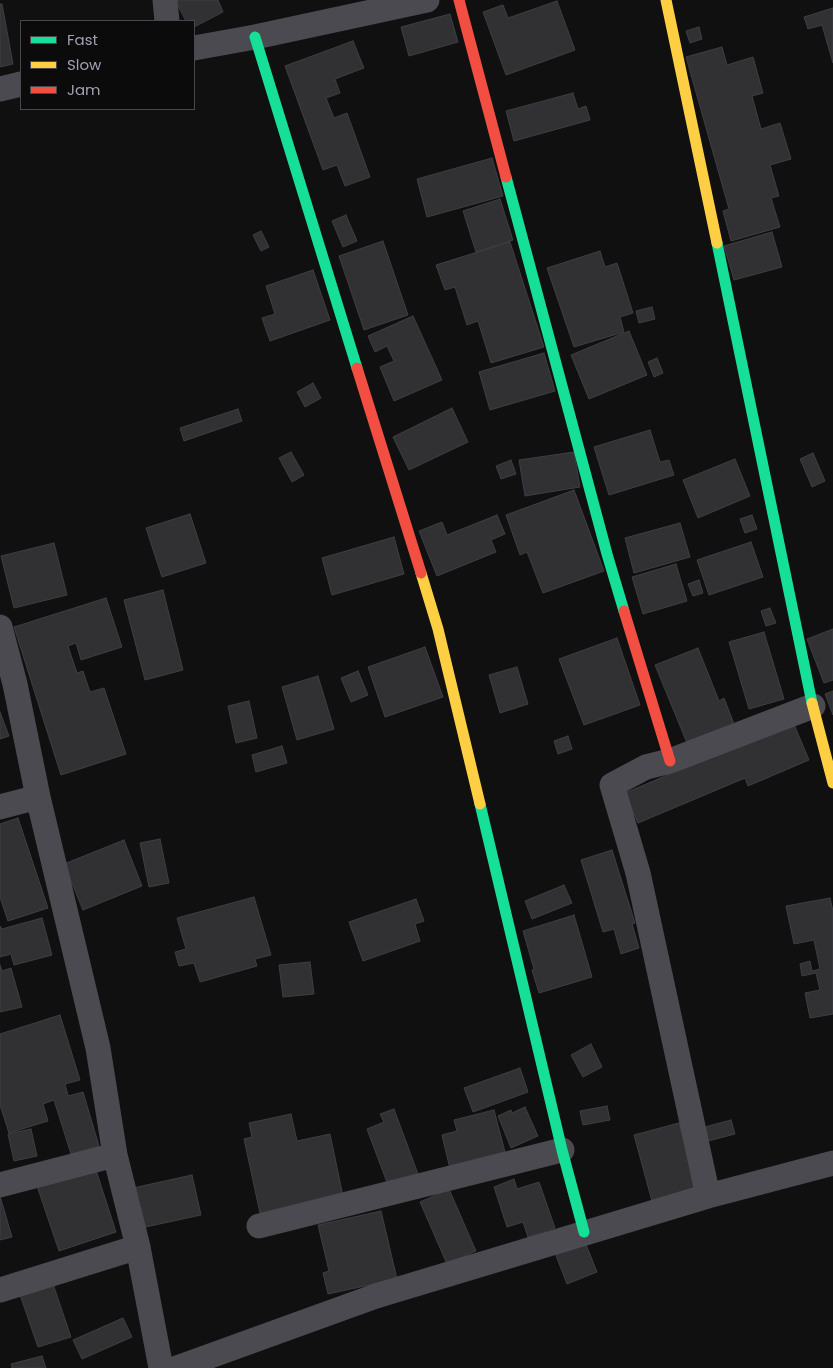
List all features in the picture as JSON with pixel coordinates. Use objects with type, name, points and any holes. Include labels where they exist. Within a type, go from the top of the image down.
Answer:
[{"type":"street","points":[[165,0],[168,20]]},
{"type":"street","points":[[195,48],[255,37],[427,0]]},
{"type":"street","points":[[459,0],[607,554],[670,761]]},
{"type":"street","points":[[666,0],[813,706],[833,783]]},
{"type":"street","points":[[255,37],[438,629],[562,1150],[584,1232]]},
{"type":"street","points":[[0,89],[20,84]]},
{"type":"street","points":[[0,627],[38,797],[98,1048],[115,1155],[138,1247],[161,1368]]},
{"type":"street","points":[[708,1196],[638,874],[612,785],[646,767],[670,761],[813,706]]},
{"type":"street","points":[[0,807],[38,797]]},
{"type":"street","points":[[259,1226],[562,1150]]},
{"type":"street","points":[[1,1179],[115,1155]]},
{"type":"street","points":[[177,1368],[376,1296],[584,1232],[708,1196],[833,1163]]},
{"type":"street","points":[[0,1290],[138,1247]]},
{"type":"building","points":[[175,0],[218,0],[223,12],[195,26],[195,20],[185,20]]},
{"type":"building","points":[[557,1],[575,50],[506,75],[483,12],[503,5],[508,18]]},
{"type":"building","points":[[0,4],[2,4],[13,64],[0,67]]},
{"type":"building","points":[[833,8],[833,63],[822,25],[808,29],[804,17]]},
{"type":"building","points":[[450,14],[458,42],[409,56],[401,27]]},
{"type":"building","points":[[699,27],[702,39],[690,43],[686,31]]},
{"type":"building","points":[[353,41],[364,68],[335,79],[340,93],[326,98],[334,118],[347,113],[370,177],[345,186],[337,165],[323,170],[285,66]]},
{"type":"building","points":[[722,47],[727,65],[753,57],[763,93],[752,96],[761,129],[780,123],[791,159],[770,165],[779,196],[771,198],[780,227],[731,241],[723,211],[729,209],[686,57]]},
{"type":"building","points":[[573,93],[578,109],[586,106],[590,120],[514,141],[506,111]]},
{"type":"building","points":[[492,158],[503,196],[427,217],[417,179]]},
{"type":"building","points":[[500,199],[513,240],[476,252],[463,211]]},
{"type":"building","points":[[346,215],[357,241],[343,247],[332,221]]},
{"type":"building","points":[[261,231],[269,247],[261,251],[253,235]]},
{"type":"building","points":[[772,232],[782,267],[734,280],[724,246]]},
{"type":"building","points":[[383,241],[408,315],[364,330],[339,256]]},
{"type":"building","points":[[510,242],[544,347],[491,363],[478,321],[467,325],[455,287],[445,290],[436,265]]},
{"type":"building","points":[[600,251],[605,267],[617,263],[633,313],[620,317],[624,332],[574,347],[547,268]]},
{"type":"building","points":[[313,270],[330,320],[270,341],[262,318],[275,314],[266,286]]},
{"type":"building","points":[[652,307],[655,319],[639,323],[636,311]]},
{"type":"building","points":[[413,316],[442,380],[394,401],[380,367],[394,361],[387,346],[375,352],[368,336]]},
{"type":"building","points":[[629,331],[647,375],[589,399],[571,355]]},
{"type":"building","points":[[544,353],[555,391],[490,410],[479,372]]},
{"type":"building","points":[[657,358],[663,373],[654,377],[648,362]]},
{"type":"building","points":[[313,383],[321,398],[305,407],[297,392]]},
{"type":"building","points":[[452,408],[468,442],[409,470],[393,437]]},
{"type":"building","points":[[238,409],[242,421],[184,441],[180,428]]},
{"type":"building","points":[[650,430],[660,462],[669,460],[674,475],[609,495],[594,447]]},
{"type":"building","points":[[291,452],[304,475],[292,482],[279,458]]},
{"type":"building","points":[[574,452],[580,487],[525,496],[519,460]]},
{"type":"building","points":[[813,453],[825,481],[812,487],[800,459]]},
{"type":"building","points":[[735,459],[750,496],[698,518],[683,480]]},
{"type":"building","points":[[511,460],[516,474],[501,479],[496,466]]},
{"type":"building","points":[[574,490],[604,571],[543,593],[527,552],[520,555],[506,515]]},
{"type":"building","points":[[190,514],[206,563],[162,577],[146,528]]},
{"type":"building","points":[[497,515],[505,534],[491,540],[496,552],[437,576],[419,531],[442,522],[447,535]]},
{"type":"building","points":[[752,515],[757,529],[745,533],[740,519]]},
{"type":"building","points":[[680,523],[690,557],[634,573],[625,538]]},
{"type":"building","points":[[394,537],[404,574],[332,595],[322,558]]},
{"type":"building","points":[[751,542],[763,577],[709,595],[697,560]]},
{"type":"building","points":[[54,543],[67,595],[14,608],[1,556]]},
{"type":"building","points":[[676,564],[687,601],[643,614],[632,577]]},
{"type":"building","points":[[699,580],[703,593],[693,596],[688,584]]},
{"type":"building","points":[[163,590],[183,670],[145,680],[124,600]]},
{"type":"building","points":[[106,598],[122,647],[81,660],[76,643],[68,646],[77,673],[83,671],[90,692],[104,688],[126,754],[61,775],[14,627]]},
{"type":"building","points":[[770,608],[776,623],[766,626],[761,611]]},
{"type":"building","points":[[833,629],[833,680],[824,683],[807,639]]},
{"type":"building","points":[[764,632],[784,699],[749,709],[729,642]]},
{"type":"building","points":[[617,638],[640,705],[584,725],[559,659]]},
{"type":"building","points":[[425,647],[443,697],[385,717],[368,667]]},
{"type":"building","points":[[698,648],[719,701],[724,698],[734,724],[687,743],[655,665]]},
{"type":"building","points":[[517,667],[528,704],[500,713],[489,675]]},
{"type":"building","points":[[358,671],[368,695],[351,702],[341,678]]},
{"type":"building","points":[[318,676],[334,729],[297,740],[282,687]]},
{"type":"building","points":[[833,691],[833,715],[825,694]]},
{"type":"building","points":[[249,701],[257,738],[236,743],[228,706]]},
{"type":"building","points":[[0,712],[9,736],[0,739]]},
{"type":"building","points":[[793,722],[809,760],[748,786],[745,778],[638,823],[625,793]]},
{"type":"building","points":[[568,736],[572,749],[558,754],[554,741]]},
{"type":"building","points":[[282,746],[287,763],[256,772],[252,755]]},
{"type":"building","points":[[18,818],[48,908],[8,921],[0,897],[0,824]]},
{"type":"building","points":[[160,839],[169,883],[149,887],[140,843]]},
{"type":"building","points":[[124,840],[142,886],[83,910],[64,864]]},
{"type":"building","points":[[612,850],[635,923],[632,924],[639,948],[621,954],[614,929],[603,932],[581,860]]},
{"type":"building","points":[[564,885],[572,903],[532,919],[525,901]]},
{"type":"building","points":[[254,897],[271,955],[255,959],[257,966],[200,982],[194,963],[179,966],[175,952],[186,949],[177,918]]},
{"type":"building","points":[[830,898],[833,911],[833,1014],[810,1018],[805,993],[820,990],[816,973],[802,976],[800,964],[810,961],[812,971],[820,969],[814,940],[794,944],[786,906]]},
{"type":"building","points":[[416,899],[424,921],[415,924],[420,941],[363,961],[349,922]]},
{"type":"building","points":[[574,915],[592,977],[539,993],[523,931]]},
{"type":"building","points":[[42,918],[52,955],[14,965],[11,954],[0,957],[0,926],[2,929]]},
{"type":"building","points":[[310,962],[314,994],[283,997],[279,965]]},
{"type":"building","points":[[0,965],[2,971],[11,968],[22,1007],[0,1012]]},
{"type":"building","points":[[60,1015],[80,1080],[65,1084],[68,1096],[83,1092],[99,1146],[71,1154],[54,1100],[43,1104],[48,1121],[9,1133],[0,1105],[0,1034]]},
{"type":"building","points":[[591,1044],[602,1067],[583,1077],[571,1055]]},
{"type":"building","points":[[520,1068],[528,1092],[473,1112],[464,1088]]},
{"type":"building","points":[[607,1106],[610,1120],[583,1125],[580,1111]]},
{"type":"building","points":[[525,1107],[538,1136],[511,1148],[498,1116],[511,1110],[512,1113]]},
{"type":"building","points":[[394,1109],[418,1174],[388,1185],[367,1129],[384,1122],[380,1114]]},
{"type":"building","points":[[494,1110],[505,1152],[450,1169],[442,1135],[457,1131],[454,1120]]},
{"type":"building","points":[[291,1114],[297,1141],[330,1134],[343,1196],[260,1213],[244,1139],[252,1137],[249,1123]]},
{"type":"building","points":[[731,1120],[735,1134],[708,1141],[705,1127]]},
{"type":"building","points":[[679,1123],[697,1189],[652,1201],[634,1135]]},
{"type":"building","points":[[31,1129],[37,1156],[14,1161],[8,1134]]},
{"type":"building","points":[[95,1167],[116,1232],[59,1251],[37,1186]]},
{"type":"building","points":[[192,1175],[201,1215],[141,1228],[133,1188]]},
{"type":"building","points":[[514,1179],[517,1189],[539,1182],[555,1228],[528,1237],[523,1222],[507,1227],[494,1187]]},
{"type":"building","points":[[449,1189],[476,1251],[447,1264],[420,1202]]},
{"type":"building","points":[[0,1196],[12,1237],[0,1240]]},
{"type":"building","points":[[381,1211],[397,1279],[328,1294],[323,1273],[329,1271],[318,1225]]},
{"type":"building","points":[[585,1242],[597,1272],[567,1284],[555,1253]]},
{"type":"building","points":[[51,1278],[71,1337],[38,1347],[18,1289]]},
{"type":"building","points":[[123,1318],[132,1337],[82,1359],[73,1340]]},
{"type":"building","points":[[42,1356],[46,1368],[12,1368],[11,1364]]},
{"type":"traffic: fast","points":[[255,37],[357,368]]},
{"type":"traffic: fast","points":[[506,177],[624,611]]},
{"type":"traffic: fast","points":[[717,243],[812,703]]},
{"type":"traffic: fast","points":[[480,804],[562,1150],[584,1232]]},
{"type":"traffic: slow","points":[[666,0],[717,243]]},
{"type":"traffic: slow","points":[[421,573],[438,629],[480,804]]},
{"type":"traffic: slow","points":[[812,703],[833,783]]},
{"type":"traffic: jam","points":[[459,0],[506,177]]},
{"type":"traffic: jam","points":[[357,368],[421,573]]},
{"type":"traffic: jam","points":[[624,611],[670,761]]}]
